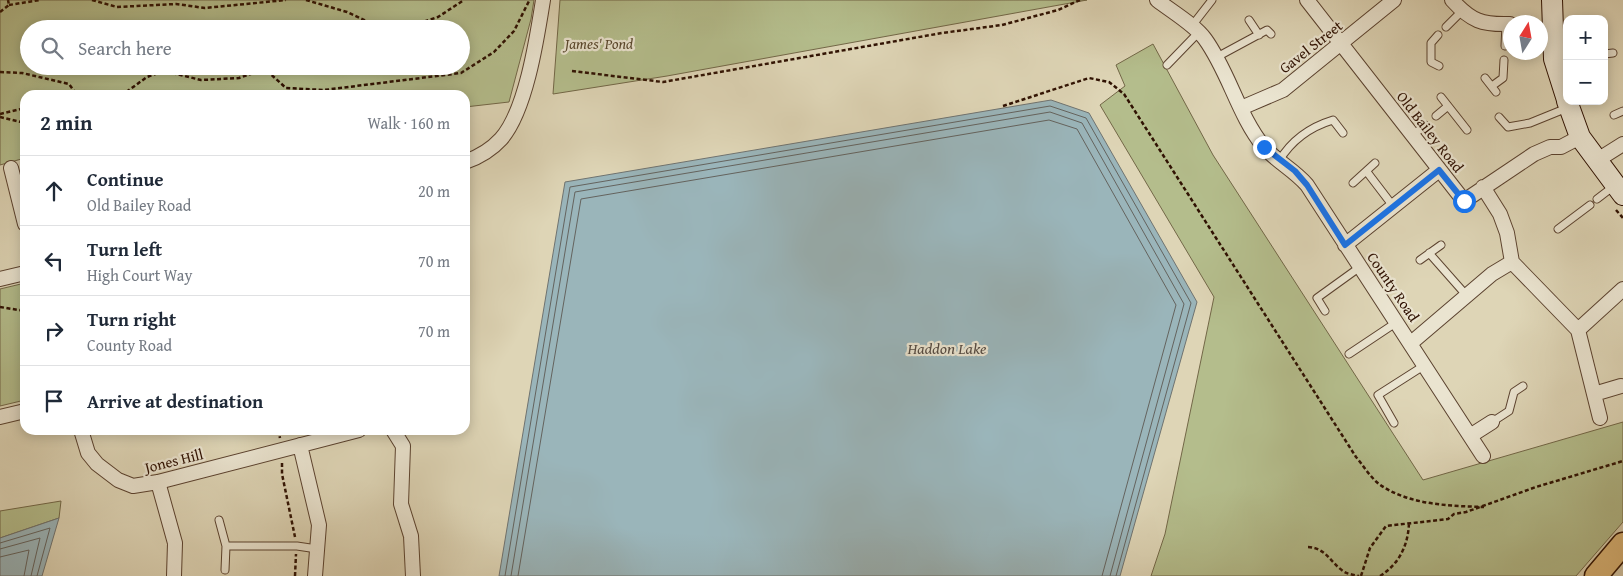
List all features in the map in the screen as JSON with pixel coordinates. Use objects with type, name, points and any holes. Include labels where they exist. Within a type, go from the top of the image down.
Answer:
[{"type":"main road","points":[[1596,576],[1621,547]]},
{"type":"street","points":[[470,160],[482,155],[501,139],[516,113],[524,90],[543,0]]},
{"type":"street","name":"County Road","points":[[1157,0],[1194,30],[1217,57],[1241,108],[1264,147],[1279,161],[1295,171],[1307,185],[1411,342],[1483,456]]},
{"type":"street","name":"Old Bailey Road","points":[[1307,0],[1464,201],[1534,154],[1550,147],[1561,147],[1580,137]]},
{"type":"street","name":"Gavel Street","points":[[1241,108],[1283,90],[1394,0]]},
{"type":"street","points":[[1452,0],[1471,19],[1503,24]]},
{"type":"street","points":[[1548,15],[1552,0]]},
{"type":"street","points":[[1548,29],[1563,83]]},
{"type":"street","points":[[1569,105],[1580,137],[1596,162],[1619,190]]},
{"type":"street","points":[[1596,162],[1623,144]]},
{"type":"street","points":[[11,168],[17,202]]},
{"type":"street","points":[[1345,245],[1439,170]]},
{"type":"street","points":[[1483,187],[1500,214],[1507,233],[1512,262],[1578,330],[1600,418]]},
{"type":"street","points":[[1411,342],[1492,274],[1512,262]]},
{"type":"street","points":[[0,279],[20,274]]},
{"type":"street","points":[[1578,330],[1623,289]]},
{"type":"street","points":[[1594,394],[1622,386]]},
{"type":"street","points":[[0,417],[20,412]]},
{"type":"street","points":[[1470,436],[1492,422]]},
{"type":"street","name":"Jones Hill","points":[[83,435],[88,453],[97,464],[118,480],[134,486],[158,482],[339,435]]},
{"type":"street","points":[[396,435],[402,446],[401,504],[410,536],[414,576]]},
{"type":"street","points":[[300,445],[319,525],[315,576]]},
{"type":"street","points":[[158,482],[174,543],[174,576]]},
{"type":"lane","points":[[1168,65],[1194,30],[1212,0]]},
{"type":"lane","points":[[1446,27],[1462,11]]},
{"type":"lane","points":[[1249,20],[1259,35]]},
{"type":"lane","points":[[1217,57],[1267,30],[1270,34]]},
{"type":"lane","points":[[1438,36],[1431,43],[1431,62],[1439,66]]},
{"type":"lane","points":[[1608,54],[1613,53]]},
{"type":"lane","points":[[1485,78],[1494,89],[1502,78],[1504,60]]},
{"type":"lane","points":[[1441,97],[1468,130]]},
{"type":"lane","points":[[1499,117],[1508,127],[1530,123],[1564,105]]},
{"type":"lane","points":[[1436,116],[1448,106]]},
{"type":"lane","points":[[1614,115],[1623,111]]},
{"type":"lane","points":[[1279,161],[1289,144],[1320,124],[1333,120],[1343,132]]},
{"type":"lane","points":[[1412,136],[1425,125]]},
{"type":"lane","points":[[1354,183],[1375,163]]},
{"type":"lane","points":[[1367,172],[1393,206]]},
{"type":"lane","points":[[1597,199],[1619,190]]},
{"type":"lane","points":[[1558,229],[1590,206]]},
{"type":"lane","points":[[1420,260],[1441,245]]},
{"type":"lane","points":[[1430,254],[1466,296]]},
{"type":"lane","points":[[1325,311],[1317,298],[1360,267]]},
{"type":"lane","points":[[1349,354],[1397,322]]},
{"type":"lane","points":[[1394,423],[1378,395],[1425,365]]},
{"type":"lane","points":[[1492,422],[1509,410],[1514,392],[1523,386]]},
{"type":"lane","points":[[220,520],[226,546],[226,570]]},
{"type":"lane","points":[[226,546],[296,546],[318,549]]},
{"type":"path","points":[[8,0],[9,5]]},
{"type":"path","points":[[0,12],[9,5],[40,0]]},
{"type":"path","points":[[92,0],[117,7],[176,4],[205,8],[286,0]]},
{"type":"path","points":[[306,0],[347,12],[366,20]]},
{"type":"path","points":[[429,20],[438,17],[464,0]]},
{"type":"path","points":[[470,67],[494,52],[514,31],[530,0]]},
{"type":"path","points":[[572,71],[664,82],[784,60],[1002,25],[1058,10],[1080,0]]},
{"type":"path","points":[[0,72],[20,73]]},
{"type":"path","points":[[31,75],[70,84],[74,90]]},
{"type":"path","points":[[129,90],[153,75]]},
{"type":"path","points":[[180,75],[201,80],[239,78],[247,75]]},
{"type":"path","points":[[272,75],[286,88],[315,89],[442,75]]},
{"type":"path","points":[[1003,106],[1090,78],[1108,82],[1124,94],[1356,457],[1378,484],[1405,496],[1440,506],[1484,507]]},
{"type":"path","points":[[0,116],[20,110]]},
{"type":"path","points":[[0,116],[20,122]]},
{"type":"path","points":[[0,307],[20,310]]},
{"type":"path","points":[[282,450],[282,474],[296,546],[295,576]]},
{"type":"path","points":[[1308,547],[1316,547],[1325,552],[1344,572],[1360,576],[1370,548],[1386,526],[1448,519],[1454,514],[1484,507],[1536,487],[1623,462]]},
{"type":"path","points":[[1380,576],[1392,568],[1403,553],[1409,523]]},
{"type":"green space","points":[[0,0],[534,0],[531,19],[509,102],[470,106],[470,90],[20,90],[20,159],[0,165]]},
{"type":"green space","name":"James' Pond","points":[[560,0],[1087,0],[667,76],[553,94]]},
{"type":"green space","points":[[1153,44],[1213,155],[1423,480],[1623,422],[1623,522],[1576,576],[1151,576],[1165,534],[1214,297],[1100,105],[1125,86],[1116,65]]},
{"type":"green space","points":[[20,284],[20,401],[0,406],[0,289]]},
{"type":"green space","points":[[61,501],[59,518],[0,538],[0,511]]},
{"type":"water","name":"Haddon Lake","points":[[1051,100],[1089,113],[1197,302],[1120,576],[499,576],[565,182]]},
{"type":"water","points":[[59,518],[42,576],[0,576],[0,538]]},
{"type":"route","points":[[1264,147],[1279,161],[1295,171],[1307,185],[1345,245],[1439,170],[1464,201]]}]
